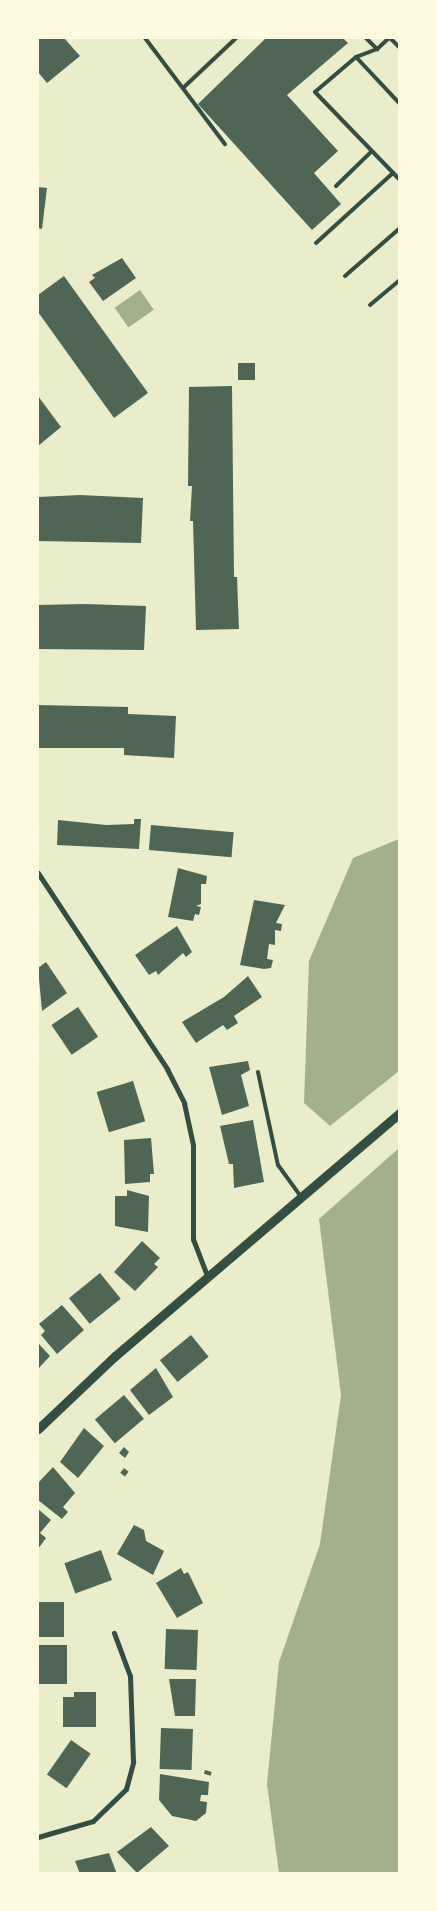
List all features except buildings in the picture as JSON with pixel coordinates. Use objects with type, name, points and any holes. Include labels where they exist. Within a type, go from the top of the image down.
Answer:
[{"type":"street","points":[[38,874],[167,1069],[184,1103],[194,1145],[194,1245],[208,1278]]},
{"type":"street","points":[[38,1429],[208,1278],[400,1113]]},
{"type":"street","points":[[38,1837],[94,1821],[126,1789],[133,1762],[130,1676],[114,1633]]},
{"type":"lane","points":[[145,38],[225,144]]},
{"type":"lane","points":[[183,88],[236,38]]},
{"type":"lane","points":[[366,38],[377,50]]},
{"type":"lane","points":[[400,48],[390,38],[377,50],[356,57],[315,92],[400,180]]},
{"type":"lane","points":[[356,57],[400,104]]},
{"type":"lane","points":[[336,186],[372,151]]},
{"type":"lane","points":[[316,243],[393,173]]},
{"type":"lane","points":[[345,276],[400,228]]},
{"type":"lane","points":[[370,305],[400,280]]},
{"type":"lane","points":[[258,1072],[278,1165],[301,1197]]},
{"type":"shaded area","points":[[140,290],[154,310],[128,327],[115,308]]},
{"type":"shaded area","points":[[399,839],[399,1071],[330,1126],[304,1103],[309,961],[353,858]]},
{"type":"shaded area","points":[[399,1148],[399,1873],[279,1873],[267,1784],[279,1662],[320,1544],[341,1395],[319,1219]]}]
